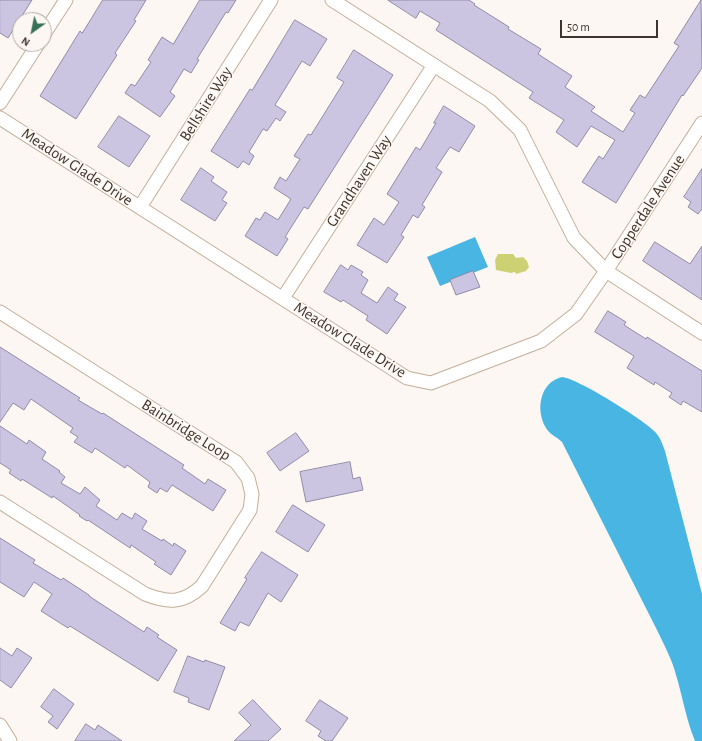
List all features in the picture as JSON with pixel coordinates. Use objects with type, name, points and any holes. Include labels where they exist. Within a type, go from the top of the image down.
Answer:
[{"type":"street","points":[[52,22],[66,0]]},
{"type":"street","name":"Bellshire Way","points":[[140,207],[271,0]]},
{"type":"street","points":[[332,0],[490,101],[520,130],[574,238],[606,271],[702,333]]},
{"type":"street","points":[[0,103],[33,52]]},
{"type":"street","name":"Grandhaven Way","points":[[283,298],[434,64]]},
{"type":"street","name":"Meadow Glade Drive","points":[[0,118],[408,378],[431,383],[541,341],[576,314],[606,271]]},
{"type":"street","name":"Copperdale Avenue","points":[[606,271],[701,127]]},
{"type":"street","name":"Bainbridge Loop","points":[[0,312],[236,462],[248,478],[252,494],[250,510],[202,586],[194,594],[182,599],[162,601],[145,594],[0,502]]},
{"type":"street","points":[[0,726],[10,741]]},
{"type":"green space","points":[[498,254],[513,254],[516,258],[523,257],[527,261],[529,267],[526,271],[516,274],[515,272],[511,273],[496,270],[495,260]]},
{"type":"water","points":[[475,237],[488,267],[440,286],[427,257]]},
{"type":"water","points":[[562,377],[570,379],[594,391],[636,417],[655,432],[663,445],[702,594],[702,741],[695,741],[668,652],[562,442],[549,432],[543,421],[540,405],[544,391],[555,380]]},
{"type":"building","points":[[0,0],[32,0],[24,12],[12,12],[12,32],[8,38],[0,33]]},
{"type":"building","points":[[103,0],[146,0],[134,20],[136,21],[115,53],[117,55],[76,119],[40,96],[80,31],[82,33]]},
{"type":"building","points":[[200,0],[236,0],[228,13],[226,12],[197,59],[199,60],[191,73],[184,69],[170,92],[175,96],[160,117],[125,93],[131,84],[135,86],[151,62],[148,60],[162,37],[173,44]]},
{"type":"building","points":[[388,0],[469,0],[475,4],[474,5],[509,27],[508,29],[541,49],[538,54],[572,76],[565,87],[595,107],[591,111],[623,132],[635,113],[630,110],[640,95],[645,98],[679,46],[674,43],[701,0],[702,68],[683,96],[682,95],[616,203],[582,182],[599,156],[603,159],[615,140],[591,126],[577,147],[556,132],[564,120],[529,98],[533,92],[436,30],[440,23],[420,11],[416,18]]},
{"type":"building","points":[[295,20],[327,39],[310,66],[302,61],[275,105],[286,112],[280,121],[276,118],[267,131],[263,129],[249,152],[254,156],[249,165],[243,161],[238,168],[211,151],[250,89],[252,90]]},
{"type":"building","points":[[354,50],[393,75],[308,209],[304,207],[285,237],[288,239],[277,256],[245,236],[256,218],[260,220],[265,212],[278,220],[291,199],[274,188],[280,177],[286,181],[300,159],[294,156],[308,134],[311,135],[344,82],[337,78]]},
{"type":"building","points":[[444,106],[475,126],[459,152],[450,147],[436,168],[442,172],[422,205],[425,207],[418,218],[413,215],[401,235],[404,237],[387,263],[357,245],[374,218],[384,225],[399,202],[387,194],[416,147],[420,150]]},
{"type":"building","points":[[119,116],[150,136],[129,167],[98,147]]},
{"type":"building","points":[[201,168],[214,177],[211,181],[227,192],[222,200],[227,203],[215,221],[181,200]]},
{"type":"building","points":[[702,169],[702,209],[698,214],[688,207],[691,202],[684,197]]},
{"type":"building","points":[[655,242],[690,264],[702,246],[702,300],[643,261]]},
{"type":"building","points":[[341,265],[348,270],[351,265],[363,272],[361,275],[368,280],[361,293],[377,303],[388,287],[398,294],[394,300],[406,307],[387,334],[366,320],[368,316],[343,300],[341,302],[324,292]]},
{"type":"building","points":[[473,271],[480,287],[456,295],[450,280]]},
{"type":"building","points":[[608,311],[626,322],[624,325],[646,339],[647,337],[702,371],[702,412],[683,401],[681,405],[669,397],[672,393],[655,382],[654,385],[627,368],[634,356],[595,332]]},
{"type":"building","points":[[0,347],[80,398],[78,400],[102,414],[103,413],[184,465],[182,468],[205,484],[208,479],[226,490],[213,511],[172,485],[167,492],[160,488],[157,493],[148,487],[150,482],[127,465],[125,468],[95,448],[92,453],[74,442],[78,437],[70,432],[73,428],[31,399],[24,410],[13,403],[0,422]]},
{"type":"building","points":[[0,426],[27,444],[29,440],[46,452],[42,459],[60,471],[59,472],[65,477],[61,483],[80,494],[85,487],[100,500],[96,506],[117,520],[122,513],[132,519],[135,513],[147,521],[142,529],[162,541],[163,539],[173,546],[174,543],[186,551],[171,575],[154,564],[156,562],[131,545],[130,548],[88,520],[87,521],[79,516],[80,515],[53,496],[52,498],[22,479],[21,481],[9,473],[11,470],[0,463]]},
{"type":"building","points":[[296,433],[309,451],[280,471],[267,453]]},
{"type":"building","points":[[350,462],[353,479],[360,477],[363,490],[306,502],[300,472]]},
{"type":"building","points":[[293,505],[325,525],[308,552],[276,532]]},
{"type":"building","points":[[0,538],[35,560],[33,563],[61,580],[63,578],[144,632],[147,627],[159,635],[157,637],[177,650],[158,681],[70,626],[68,628],[41,611],[52,594],[34,582],[24,597],[0,582]]},
{"type":"building","points":[[262,552],[298,575],[281,602],[268,593],[249,626],[240,622],[235,631],[220,623],[247,579],[245,578]]},
{"type":"building","points":[[0,648],[12,656],[17,648],[32,658],[11,688],[0,680]]},
{"type":"building","points":[[188,656],[225,667],[209,710],[188,702],[189,698],[174,692]]},
{"type":"building","points":[[54,689],[74,704],[57,729],[48,722],[53,716],[41,707]]},
{"type":"building","points":[[253,700],[281,729],[268,741],[234,741],[251,725],[239,713]]},
{"type":"building","points":[[320,700],[348,718],[332,741],[326,741],[318,736],[321,731],[306,721]]},
{"type":"building","points":[[86,724],[95,730],[98,725],[122,741],[75,741]]}]
